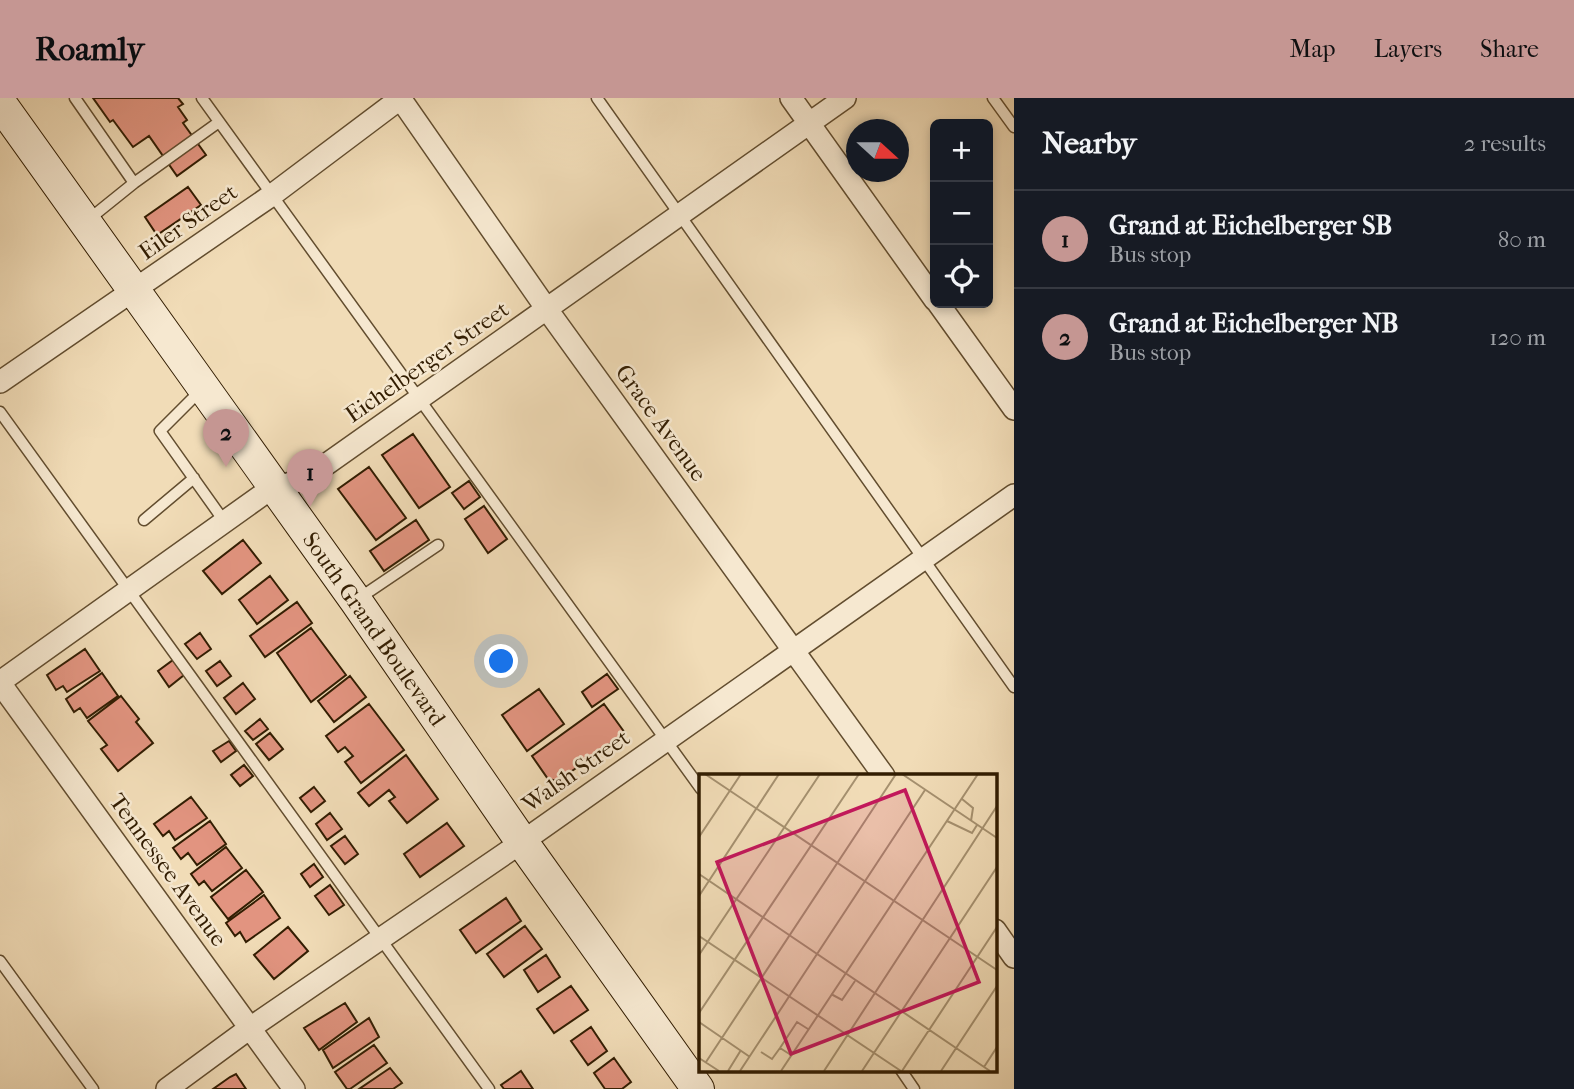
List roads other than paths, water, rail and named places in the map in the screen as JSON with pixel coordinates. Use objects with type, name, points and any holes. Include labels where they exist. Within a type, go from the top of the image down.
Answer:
[{"type":"main road","name":"South Grand Boulevard","points":[[0,103],[356,601],[522,842],[698,1089]]},
{"type":"street","name":"Eiler Street","points":[[0,383],[272,195],[400,98]]},
{"type":"street","name":"Grace Avenue","points":[[400,98],[546,309],[883,774]]},
{"type":"street","points":[[791,98],[930,293]]},
{"type":"street","name":"Eichelberger Street","points":[[0,682],[224,521],[275,488],[307,478],[845,98]]},
{"type":"street","points":[[941,308],[1014,409]]},
{"type":"street","name":"Walsh Street","points":[[167,1089],[250,1028],[522,842],[1014,495]]},
{"type":"street","name":"Tennessee Avenue","points":[[0,682],[294,1089]]},
{"type":"street","points":[[996,931],[1014,957]]},
{"type":"lane","points":[[75,98],[134,183]]},
{"type":"lane","points":[[202,98],[699,786]]},
{"type":"lane","points":[[597,98],[1014,687]]},
{"type":"lane","points":[[993,98],[1014,127]]},
{"type":"lane","points":[[85,221],[219,122]]},
{"type":"lane","points":[[204,387],[160,431],[224,521]]},
{"type":"lane","points":[[0,412],[489,1089]]},
{"type":"lane","points":[[144,520],[194,478]]},
{"type":"lane","points":[[356,601],[438,545]]},
{"type":"lane","points":[[0,961],[93,1089]]},
{"type":"lane","points":[[902,1072],[914,1089]]},
{"type":"place","name":"Grand at Eichelberger NB","points":[[226,467]]},
{"type":"place","name":"Grand at Eichelberger SB","points":[[310,507]]}]
